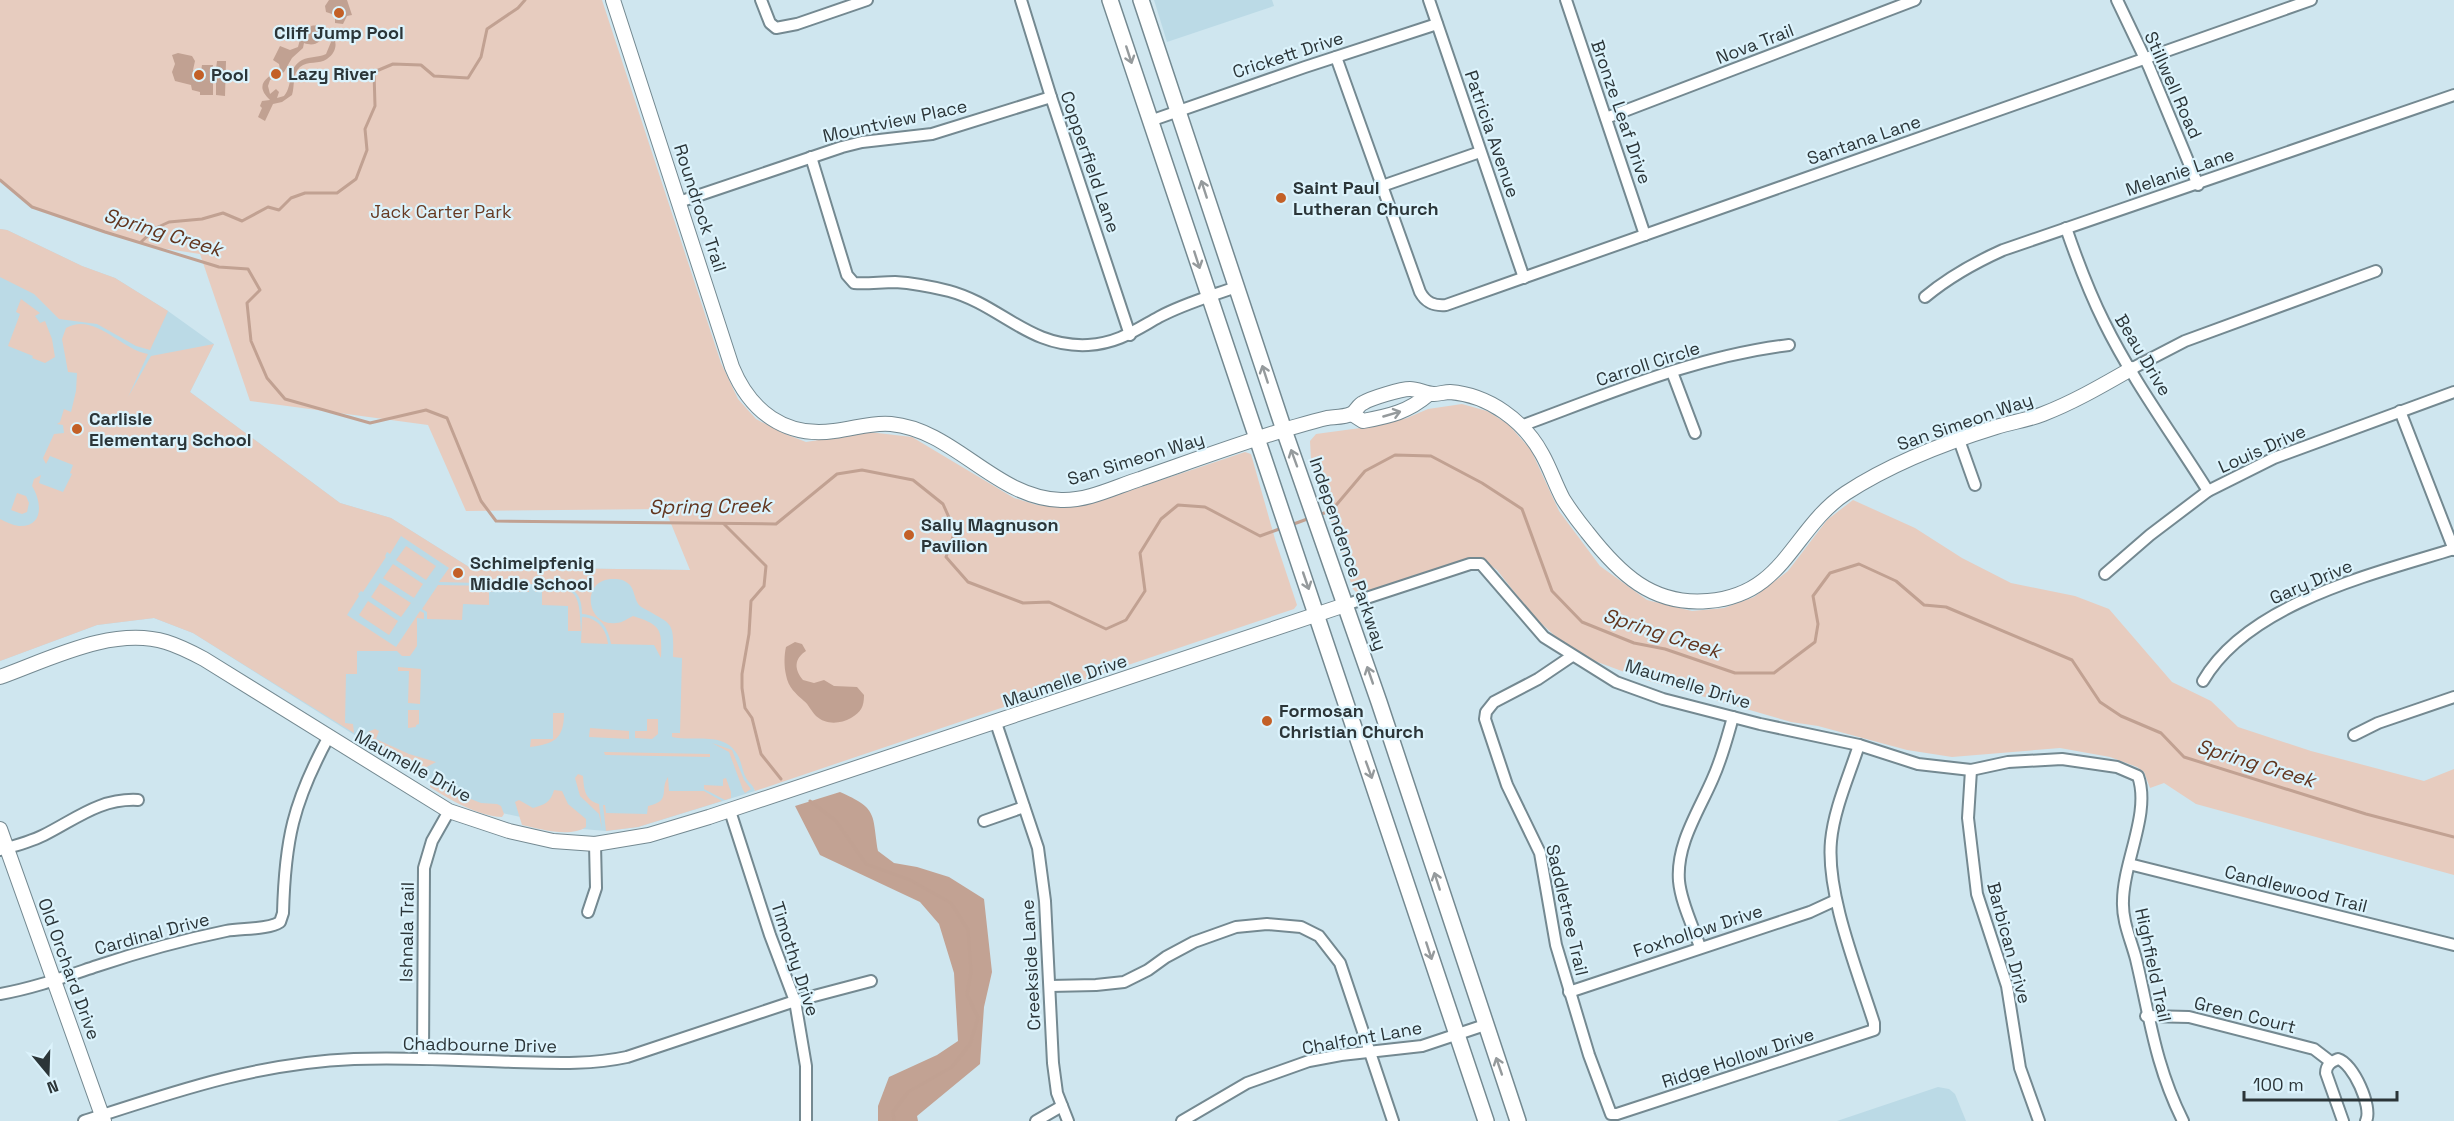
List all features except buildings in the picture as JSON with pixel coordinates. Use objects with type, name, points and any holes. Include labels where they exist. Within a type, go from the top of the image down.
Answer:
[{"type":"main road","points":[[1110,0],[1256,439],[1318,614],[1486,1121]]},
{"type":"main road","name":"Independence Parkway","points":[[1141,0],[1518,1121]]},
{"type":"street","name":"Roundrock Trail","points":[[614,0],[740,387],[748,399],[769,416]]},
{"type":"street","points":[[761,0],[770,23],[776,28],[797,24],[867,0]]},
{"type":"street","name":"Copperfield Lane","points":[[1021,0],[1130,335]]},
{"type":"street","name":"Patricia Avenue","points":[[1429,0],[1524,278]]},
{"type":"street","name":"Bronze Leaf Drive","points":[[1566,0],[1645,235]]},
{"type":"street","name":"Nova Trail","points":[[1606,118],[1915,0]]},
{"type":"street","name":"Stillwell Road","points":[[2117,0],[2149,67],[2198,184]]},
{"type":"street","name":"Santana Lane","points":[[1382,186],[1420,292],[1428,302],[1446,305],[2311,0]]},
{"type":"street","name":"Crickett Drive","points":[[1150,121],[1437,24]]},
{"type":"street","points":[[1336,57],[1382,186],[1480,152]]},
{"type":"street","name":"Melanie Lane","points":[[1925,297],[1972,264],[2066,228],[2454,94]]},
{"type":"street","name":"Mountview Place","points":[[679,202],[862,142],[932,134],[1051,97]]},
{"type":"street","points":[[811,157],[847,275],[854,283],[896,282],[950,291],[993,311],[1038,337],[1055,342],[1089,345],[1114,341],[1130,335],[1159,317],[1236,287]]},
{"type":"street","name":"Beau Drive","points":[[2066,228],[2080,269],[2104,321],[2131,369],[2208,491]]},
{"type":"street","name":"San Simeon Way","points":[[769,416],[788,427],[819,432],[888,423],[912,428],[925,432],[1016,488],[1031,495],[1063,501],[1098,494],[1284,430],[1352,414],[1361,403],[1412,388],[1429,394],[1452,392],[1485,401],[1521,426],[1544,456],[1554,483],[1568,507],[1606,557],[1626,577],[1666,597],[1705,602],[1738,595],[1774,573],[1823,512],[1846,494],[1924,452],[2042,415],[2092,392],[2185,340],[2376,271]]},
{"type":"street","name":"Carroll Circle","points":[[1521,426],[1672,372],[1744,352],[1789,345]]},
{"type":"street","points":[[1672,372],[1695,433]]},
{"type":"street","name":"Louis Drive","points":[[2105,574],[2150,535],[2208,491],[2274,458],[2454,392]]},
{"type":"street","name":"San Simeon Way","points":[[1352,414],[1364,421],[1388,416],[1413,408],[1429,394]]},
{"type":"street","points":[[2400,411],[2454,549]]},
{"type":"street","points":[[1959,440],[1975,485]]},
{"type":"street","name":"Gary Drive","points":[[2203,681],[2221,655],[2238,639],[2274,615],[2369,576],[2454,549]]},
{"type":"street","name":"Maumelle Drive","points":[[0,677],[99,642],[128,638],[165,641],[204,659],[449,811],[536,838],[573,844],[595,844],[649,835],[730,811],[1345,605],[1470,564],[1481,564],[1544,637],[1608,678],[1633,688],[1732,717],[1859,745],[1918,764],[1971,770],[2008,762],[2062,759],[2116,766],[2138,776]]},
{"type":"street","name":"Saddletree Trail","points":[[1572,656],[1538,679],[1494,702],[1486,712],[1485,719],[1507,785],[1540,853],[1556,945],[1589,1055],[1611,1114]]},
{"type":"street","points":[[2354,735],[2378,723],[2454,697]]},
{"type":"street","points":[[1700,947],[1682,896],[1679,881],[1681,858],[1687,832],[1721,759],[1732,717]]},
{"type":"street","name":"Creekside Lane","points":[[996,723],[1038,848],[1043,877],[1053,1063],[1062,1106],[1068,1121]]},
{"type":"street","name":"Cardinal Drive","points":[[0,994],[33,988],[189,939],[228,931],[272,926],[280,922],[283,914],[287,845],[294,813],[310,772],[328,738]]},
{"type":"street","points":[[1836,900],[1830,844],[1833,825],[1859,745]]},
{"type":"street","name":"Barbican Drive","points":[[1971,770],[1968,818],[1977,894],[2007,986],[2020,1068],[2039,1121]]},
{"type":"street","name":"Highfield Trail","points":[[2138,776],[2143,795],[2122,904],[2146,1016],[2165,1083],[2182,1121]]},
{"type":"street","points":[[3,849],[39,837],[103,804],[121,799],[138,800]]},
{"type":"street","points":[[984,821],[1024,807]]},
{"type":"street","name":"Ishnala Trail","points":[[423,1059],[424,868],[432,841],[449,811]]},
{"type":"street","name":"Timothy Drive","points":[[730,811],[770,934],[795,1001],[806,1066],[806,1121]]},
{"type":"street","name":"Old Orchard Drive","points":[[0,829],[3,849],[54,981],[103,1118]]},
{"type":"street","points":[[588,912],[596,888],[595,844]]},
{"type":"street","name":"Candlewood Trail","points":[[2129,864],[2454,945]]},
{"type":"street","name":"Foxhollow Drive","points":[[1569,992],[1810,912],[1836,900]]},
{"type":"street","name":"Ridge Hollow Drive","points":[[1611,1114],[1617,1114],[1874,1030],[1874,1023],[1836,900]]},
{"type":"street","points":[[1050,986],[1124,982],[1194,942],[1236,927],[1267,924],[1301,927],[1319,936],[1340,963],[1393,1121]]},
{"type":"street","name":"Chadbourne Drive","points":[[84,1121],[103,1118],[174,1090],[236,1074],[291,1065],[354,1059],[607,1062],[795,1001],[871,981]]},
{"type":"street","name":"Green Court","points":[[2146,1016],[2189,1017],[2314,1049],[2331,1062],[2338,1059],[2349,1065],[2359,1085],[2368,1110],[2366,1121]]},
{"type":"street","name":"Chalfont Lane","points":[[1182,1121],[1247,1083],[1309,1061],[1422,1046],[1485,1025]]},
{"type":"street","points":[[2331,1062],[2326,1068],[2326,1073],[2343,1121]]},
{"type":"street","points":[[1036,1121],[1062,1106]]},
{"type":"shaded area","name":"Cliff Jump Pool","points":[[329,0],[347,0],[352,15],[347,16],[343,24],[335,23],[335,15],[326,12],[325,6]]},
{"type":"shaded area","points":[[1154,0],[1272,0],[1274,6],[1167,42]]},
{"type":"shaded area","name":"Lazy River","points":[[311,26],[324,28],[333,36],[335,48],[333,54],[324,61],[300,67],[295,77],[292,95],[282,102],[273,104],[265,121],[258,117],[262,101],[270,100],[263,90],[263,85],[267,78],[280,69],[279,64],[273,60],[280,46],[290,50],[298,47],[301,36]],"holes":[[[326,34],[331,42],[326,54],[302,60],[297,64],[284,96],[277,98],[279,92],[276,89],[270,94],[268,86],[270,80],[284,72],[292,58],[303,48],[304,43],[317,43]]]},
{"type":"shaded area","name":"Pool","points":[[178,53],[192,56],[195,61],[193,70],[196,73],[201,71],[202,65],[213,65],[213,69],[216,69],[217,61],[226,61],[225,96],[216,95],[216,82],[213,82],[213,95],[200,95],[200,92],[192,90],[191,85],[175,81],[172,72],[175,64],[172,55]]},
{"type":"shaded area","name":"Schimelpfenig Middle School","points":[[0,229],[7,230],[82,266],[115,278],[168,311],[214,344],[190,392],[340,503],[391,518],[469,567],[690,570],[755,791],[638,827],[606,831],[571,828],[493,811],[440,789],[193,633],[154,618],[97,625],[0,661]]},
{"type":"shaded area","points":[[795,642],[802,644],[806,651],[797,661],[798,672],[803,680],[814,683],[824,680],[834,686],[857,687],[864,695],[863,706],[857,714],[833,723],[824,721],[816,716],[795,693],[787,679],[784,661],[786,647]]},
{"type":"shaded area","points":[[840,792],[867,808],[873,820],[878,851],[894,863],[949,877],[984,899],[992,972],[984,1007],[980,1064],[917,1116],[918,1121],[878,1121],[878,1106],[889,1077],[937,1055],[958,1041],[954,973],[939,924],[920,902],[820,855],[795,806]]},
{"type":"shaded area","points":[[1938,1087],[1949,1089],[1955,1094],[1966,1121],[1837,1121]]},
{"type":"green space","name":"Jack Carter Park","points":[[0,0],[602,0],[721,363],[738,399],[756,419],[806,442],[869,432],[912,437],[1014,498],[1037,505],[1060,507],[1090,504],[1245,452],[1251,454],[1275,539],[1297,605],[1294,609],[755,791],[746,778],[738,756],[724,742],[672,737],[672,733],[680,733],[682,658],[673,657],[673,637],[670,625],[643,608],[626,582],[613,579],[602,581],[595,586],[591,602],[593,611],[598,618],[606,622],[619,623],[633,616],[650,622],[660,635],[661,658],[654,645],[611,644],[608,632],[602,623],[594,617],[582,614],[578,596],[563,585],[439,582],[449,568],[401,536],[390,554],[387,552],[363,592],[358,594],[359,596],[347,615],[396,647],[420,611],[424,613],[424,619],[417,618],[417,646],[410,656],[402,656],[397,651],[357,651],[357,674],[346,674],[345,723],[353,724],[354,733],[193,633],[154,618],[97,625],[0,661],[0,519],[19,526],[33,522],[39,512],[38,499],[32,486],[34,479],[41,475],[39,483],[63,492],[72,474],[70,473],[73,465],[50,456],[46,464],[43,458],[54,434],[64,433],[63,425],[57,424],[60,422],[64,409],[71,412],[77,373],[68,372],[62,339],[66,328],[77,324],[98,328],[128,346],[148,354],[128,397],[151,356],[214,344],[190,392],[340,503],[391,518],[469,567],[690,570],[665,509],[466,511],[428,425],[250,401],[200,254],[154,247],[32,207],[0,180]]},
{"type":"green space","points":[[0,229],[7,230],[82,266],[115,278],[168,311],[150,350],[136,346],[97,324],[59,319],[34,294],[0,277]]},
{"type":"green space","points":[[21,299],[40,313],[35,316],[40,323],[45,321],[52,339],[55,357],[45,363],[8,346],[20,314],[16,312]]},
{"type":"green space","points":[[1462,404],[1487,411],[1508,424],[1531,450],[1559,511],[1600,566],[1647,600],[1692,611],[1724,608],[1754,597],[1788,571],[1827,520],[1853,500],[1915,528],[1962,558],[2011,583],[2075,596],[2109,609],[2172,682],[2211,701],[2238,727],[2311,751],[2424,781],[2454,769],[2454,875],[2196,804],[2164,783],[2150,788],[2144,772],[2110,757],[2060,748],[1952,757],[1907,750],[1818,726],[1791,722],[1646,680],[1584,657],[1554,635],[1533,616],[1497,570],[1479,557],[1359,595],[1353,589],[1311,460],[1310,441],[1316,434],[1375,426],[1407,418],[1428,409]]},
{"type":"green space","points":[[17,493],[26,496],[29,503],[27,512],[22,514],[11,510]]},
{"type":"green space","points":[[406,546],[436,566],[426,580],[396,560]]},
{"type":"green space","points":[[393,564],[423,584],[414,598],[383,578]]},
{"type":"green space","points":[[380,583],[411,603],[401,617],[371,597]]},
{"type":"green space","points":[[438,585],[495,586],[495,591],[489,592],[489,605],[463,604],[462,620],[427,619],[427,612],[422,609]]},
{"type":"green space","points":[[501,586],[529,587],[529,592],[501,591]]},
{"type":"green space","points":[[535,587],[560,588],[573,594],[579,607],[581,631],[568,631],[568,606],[542,605],[542,592],[535,592]]},
{"type":"green space","points":[[368,601],[398,621],[389,635],[359,615]]},
{"type":"green space","points":[[582,617],[600,625],[608,644],[581,643]]},
{"type":"green space","points":[[398,667],[421,669],[420,704],[408,703],[409,671],[398,671]]},
{"type":"green space","points":[[408,710],[419,710],[419,724],[416,727],[408,728]]},
{"type":"green space","points":[[553,713],[564,713],[560,734],[551,742],[530,747],[531,739],[553,739]]},
{"type":"green space","points":[[647,719],[658,719],[658,734],[652,739],[635,738],[635,731],[647,731]]},
{"type":"green space","points":[[590,728],[629,731],[629,739],[589,737]]},
{"type":"green space","points":[[375,729],[379,731],[376,739],[409,754],[436,762],[414,774],[369,751],[367,742],[363,742],[368,732]]},
{"type":"green space","points":[[712,743],[732,750],[744,780],[751,789],[745,793],[729,752]]},
{"type":"green space","points":[[604,752],[710,754],[710,757],[605,755]]},
{"type":"green space","points":[[578,774],[583,776],[588,797],[599,804],[602,829],[599,814],[580,796],[575,778]]},
{"type":"green space","points":[[668,777],[669,791],[704,791],[722,801],[638,827],[606,831],[603,805],[605,805],[606,813],[647,814],[648,806],[663,798]]},
{"type":"green space","points":[[726,778],[731,798],[725,800],[704,789],[704,785],[723,786],[723,779]]},
{"type":"green space","points":[[436,781],[448,790],[481,803],[497,804],[501,806],[504,814],[502,817],[483,814],[464,806],[430,787],[430,783]]},
{"type":"green space","points":[[554,790],[562,791],[568,804],[586,819],[586,827],[572,832],[563,832],[522,825],[515,802],[519,800],[533,808],[537,807],[549,800]]},
{"type":"waterway","points":[[141,242],[156,228],[169,222],[202,219],[223,213],[242,221],[268,207],[279,210],[291,198],[305,193],[337,193],[356,179],[367,150],[365,129],[375,106],[374,72],[393,64],[421,65],[434,76],[468,78],[481,57],[487,29],[518,8],[525,0]]},
{"type":"waterway","name":"Spring Creek","points":[[0,180],[32,207],[219,267],[248,269],[260,290],[247,303],[251,341],[267,378],[285,399],[370,423],[426,410],[447,418],[481,501],[496,521],[776,524],[837,474],[862,470],[913,480],[943,504],[955,531],[946,557],[968,582],[1023,603],[1049,602],[1106,629],[1126,620],[1145,591],[1140,553],[1161,519],[1178,505],[1205,507],[1260,536],[1282,528]]},
{"type":"waterway","name":"Spring Creek","points":[[1319,515],[1332,510],[1365,471],[1395,455],[1431,456],[1482,483],[1522,509],[1552,591],[1582,622],[1634,643],[1665,649],[1735,673],[1774,673],[1815,642],[1818,624],[1813,596],[1830,573],[1859,564],[1896,581],[1924,605],[1946,607],[2072,660],[2100,702],[2121,716],[2161,733],[2184,757],[2366,814],[2454,837]]},
{"type":"waterway","name":"Spring Creek","points":[[1291,525],[1310,518]]},
{"type":"waterway","points":[[724,524],[766,566],[764,586],[751,601],[742,688],[745,708],[752,718],[761,754],[781,779]]},
{"type":"waterway","points":[[810,801],[836,821],[866,864],[910,880],[951,903],[968,930],[971,972],[967,994],[978,1018],[970,1044],[952,1067],[908,1092],[893,1112],[894,1121]]},
{"type":"place","name":"Cliff Jump Pool","points":[[339,13]]},
{"type":"place","name":"Lazy River","points":[[276,74]]},
{"type":"place","name":"Pool","points":[[199,75]]},
{"type":"place","name":"Saint Paul Lutheran Church","points":[[1281,198]]},
{"type":"place","name":"Carlisle Elementary School","points":[[77,429]]},
{"type":"place","name":"Sally Magnuson Pavilion","points":[[909,535]]},
{"type":"place","name":"Schimelpfenig Middle School","points":[[458,573]]},
{"type":"place","name":"Formosan Christian Church","points":[[1267,721]]}]
